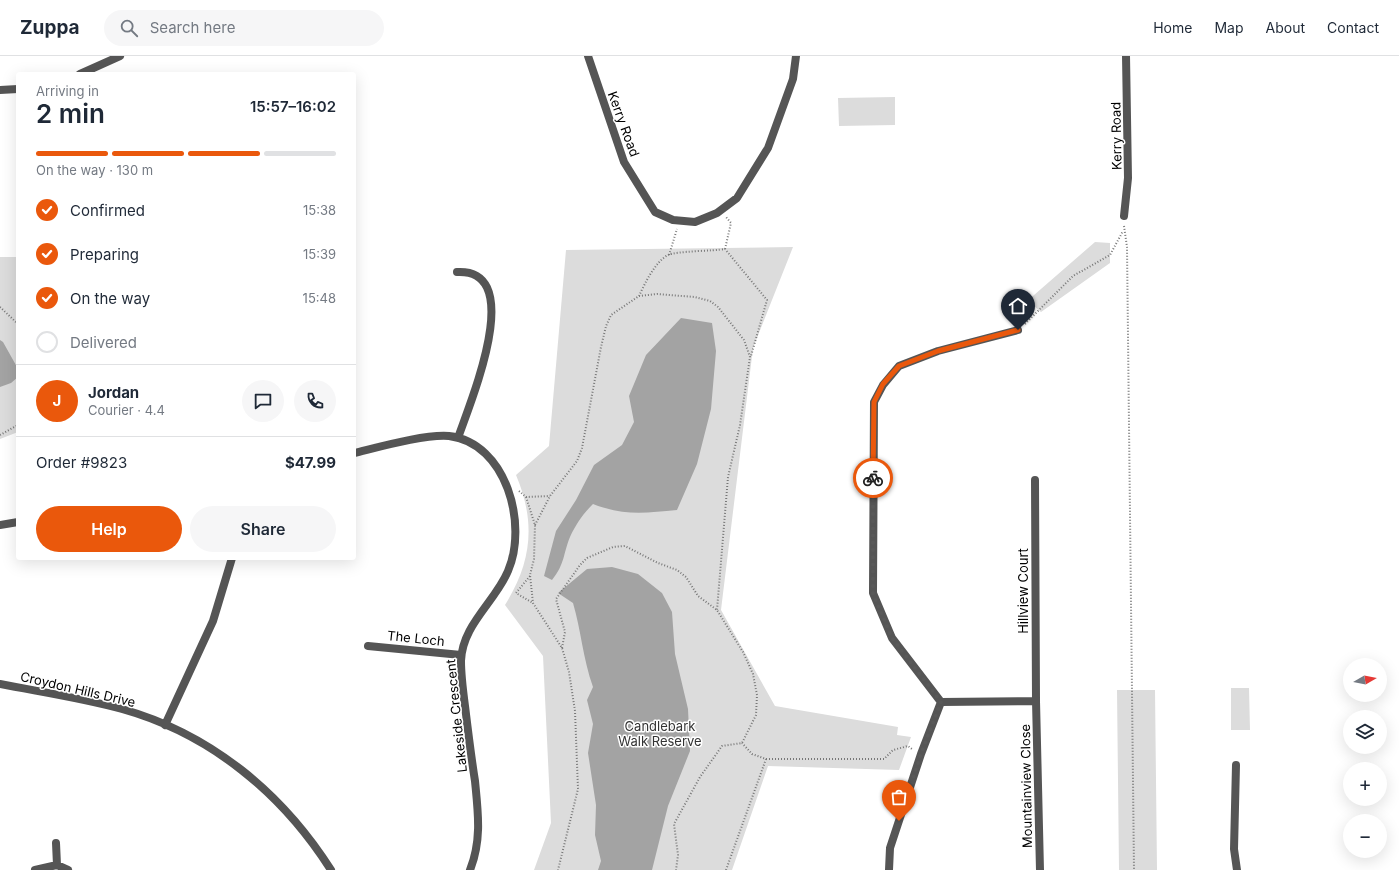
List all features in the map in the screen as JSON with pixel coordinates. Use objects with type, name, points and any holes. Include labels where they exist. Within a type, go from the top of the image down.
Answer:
[{"type":"street","points":[[84,72],[120,56]]},
{"type":"street","name":"Kerry Road","points":[[588,56],[624,162],[655,212],[673,220],[695,222],[721,210],[737,198],[768,148],[793,79],[796,56]]},
{"type":"street","name":"Kerry Road","points":[[1124,216],[1128,178],[1126,56]]},
{"type":"street","points":[[0,90],[16,89]]},
{"type":"street","points":[[458,272],[474,273],[483,279],[488,289],[493,315],[484,357],[458,438]]},
{"type":"street","points":[[941,702],[892,638],[873,594],[874,402],[883,384],[899,366],[938,351],[1018,330]]},
{"type":"street","name":"Lakeside Crescent","points":[[356,453],[431,437],[458,438],[484,452],[497,468],[514,509],[516,523],[513,558],[504,581],[468,633],[461,655],[463,689],[479,818],[477,849],[470,870]]},
{"type":"street","name":"Hillview Court","points":[[1034,480],[1036,701]]},
{"type":"street","points":[[0,525],[16,522]]},
{"type":"street","points":[[165,725],[213,621],[231,560]]},
{"type":"street","name":"The Loch","points":[[368,646],[461,655]]},
{"type":"street","name":"Croydon Hills Drive","points":[[0,684],[101,704],[137,714],[165,725],[200,742],[238,766],[256,781],[295,820],[331,870]]},
{"type":"street","points":[[941,702],[1036,701]]},
{"type":"street","name":"Mountainview Close","points":[[1036,701],[1040,870]]},
{"type":"street","points":[[889,870],[890,848],[921,754],[941,702]]},
{"type":"street","points":[[1236,765],[1234,849],[1236,870]]},
{"type":"street","points":[[56,843],[57,865]]},
{"type":"street","points":[[36,870],[57,865],[68,870]]},
{"type":"path","points":[[721,210],[731,223],[725,250]]},
{"type":"path","points":[[1124,216],[1124,230],[1127,246],[1134,870]]},
{"type":"path","points":[[535,525],[550,496],[577,461],[582,448],[606,326],[611,315],[639,296],[646,282],[659,264],[668,255],[673,238],[681,220]]},
{"type":"path","points":[[1018,330],[1073,276],[1110,255],[1124,230]]},
{"type":"path","points":[[668,255],[725,250]]},
{"type":"path","points":[[717,610],[728,478],[740,424],[750,357],[767,300],[725,250]]},
{"type":"path","points":[[639,296],[680,295],[710,302],[718,307],[744,340],[750,357]]},
{"type":"path","points":[[0,308],[16,322]]},
{"type":"path","points":[[0,435],[16,427]]},
{"type":"path","points":[[506,487],[512,486],[526,497],[535,525],[534,559],[530,575],[533,603],[562,648],[569,672],[573,694],[579,775],[578,789],[558,870]]},
{"type":"path","points":[[526,497],[550,496]]},
{"type":"path","points":[[562,648],[565,632],[556,599],[580,565],[592,554],[613,547],[625,546],[658,563],[677,570],[686,577],[698,596],[717,610],[743,652],[753,674],[757,696],[756,715],[742,743]]},
{"type":"path","points":[[530,575],[516,594],[533,603]]},
{"type":"path","points":[[742,743],[752,754],[766,759],[884,759],[892,750],[908,746],[921,754]]},
{"type":"path","points":[[676,870],[678,855],[674,824],[700,777],[722,746],[742,743]]},
{"type":"path","points":[[726,870],[766,759]]},
{"type":"green space","points":[[895,97],[895,125],[839,126],[838,98]]},
{"type":"green space","points":[[1095,242],[1110,243],[1110,263],[1041,312],[1033,305],[1026,302]]},
{"type":"green space","name":"Candlebark Walk Reserve","points":[[793,247],[753,348],[721,610],[775,706],[898,727],[897,735],[911,737],[899,770],[768,766],[732,870],[534,870],[551,823],[543,656],[505,605],[521,573],[526,557],[528,542],[527,509],[516,475],[549,446],[566,250]]},
{"type":"green space","points":[[0,257],[16,257],[16,433],[0,439]]},
{"type":"green space","points":[[1231,688],[1249,688],[1250,730],[1231,730]]},
{"type":"green space","points":[[1117,690],[1155,690],[1157,870],[1119,870]]},
{"type":"shaded area","points":[[681,318],[712,323],[716,351],[711,409],[697,464],[677,510],[635,513],[604,508],[593,504],[580,519],[572,532],[562,564],[552,580],[544,576],[556,531],[576,500],[594,465],[622,445],[634,422],[629,396],[646,355]]},
{"type":"shaded area","points":[[0,340],[3,342],[16,365],[16,379],[11,383],[0,387]]},
{"type":"shaded area","points":[[612,567],[638,574],[662,593],[672,612],[675,654],[688,709],[690,751],[668,806],[652,870],[598,870],[601,861],[595,835],[596,805],[588,753],[593,724],[587,700],[593,687],[573,603],[558,593],[587,569]]},
{"type":"way so far","points":[[873,478],[873,594],[892,638],[941,702],[921,754],[899,821]]},
{"type":"route","points":[[873,478],[874,402],[883,384],[899,366],[938,351],[1018,330]]}]
